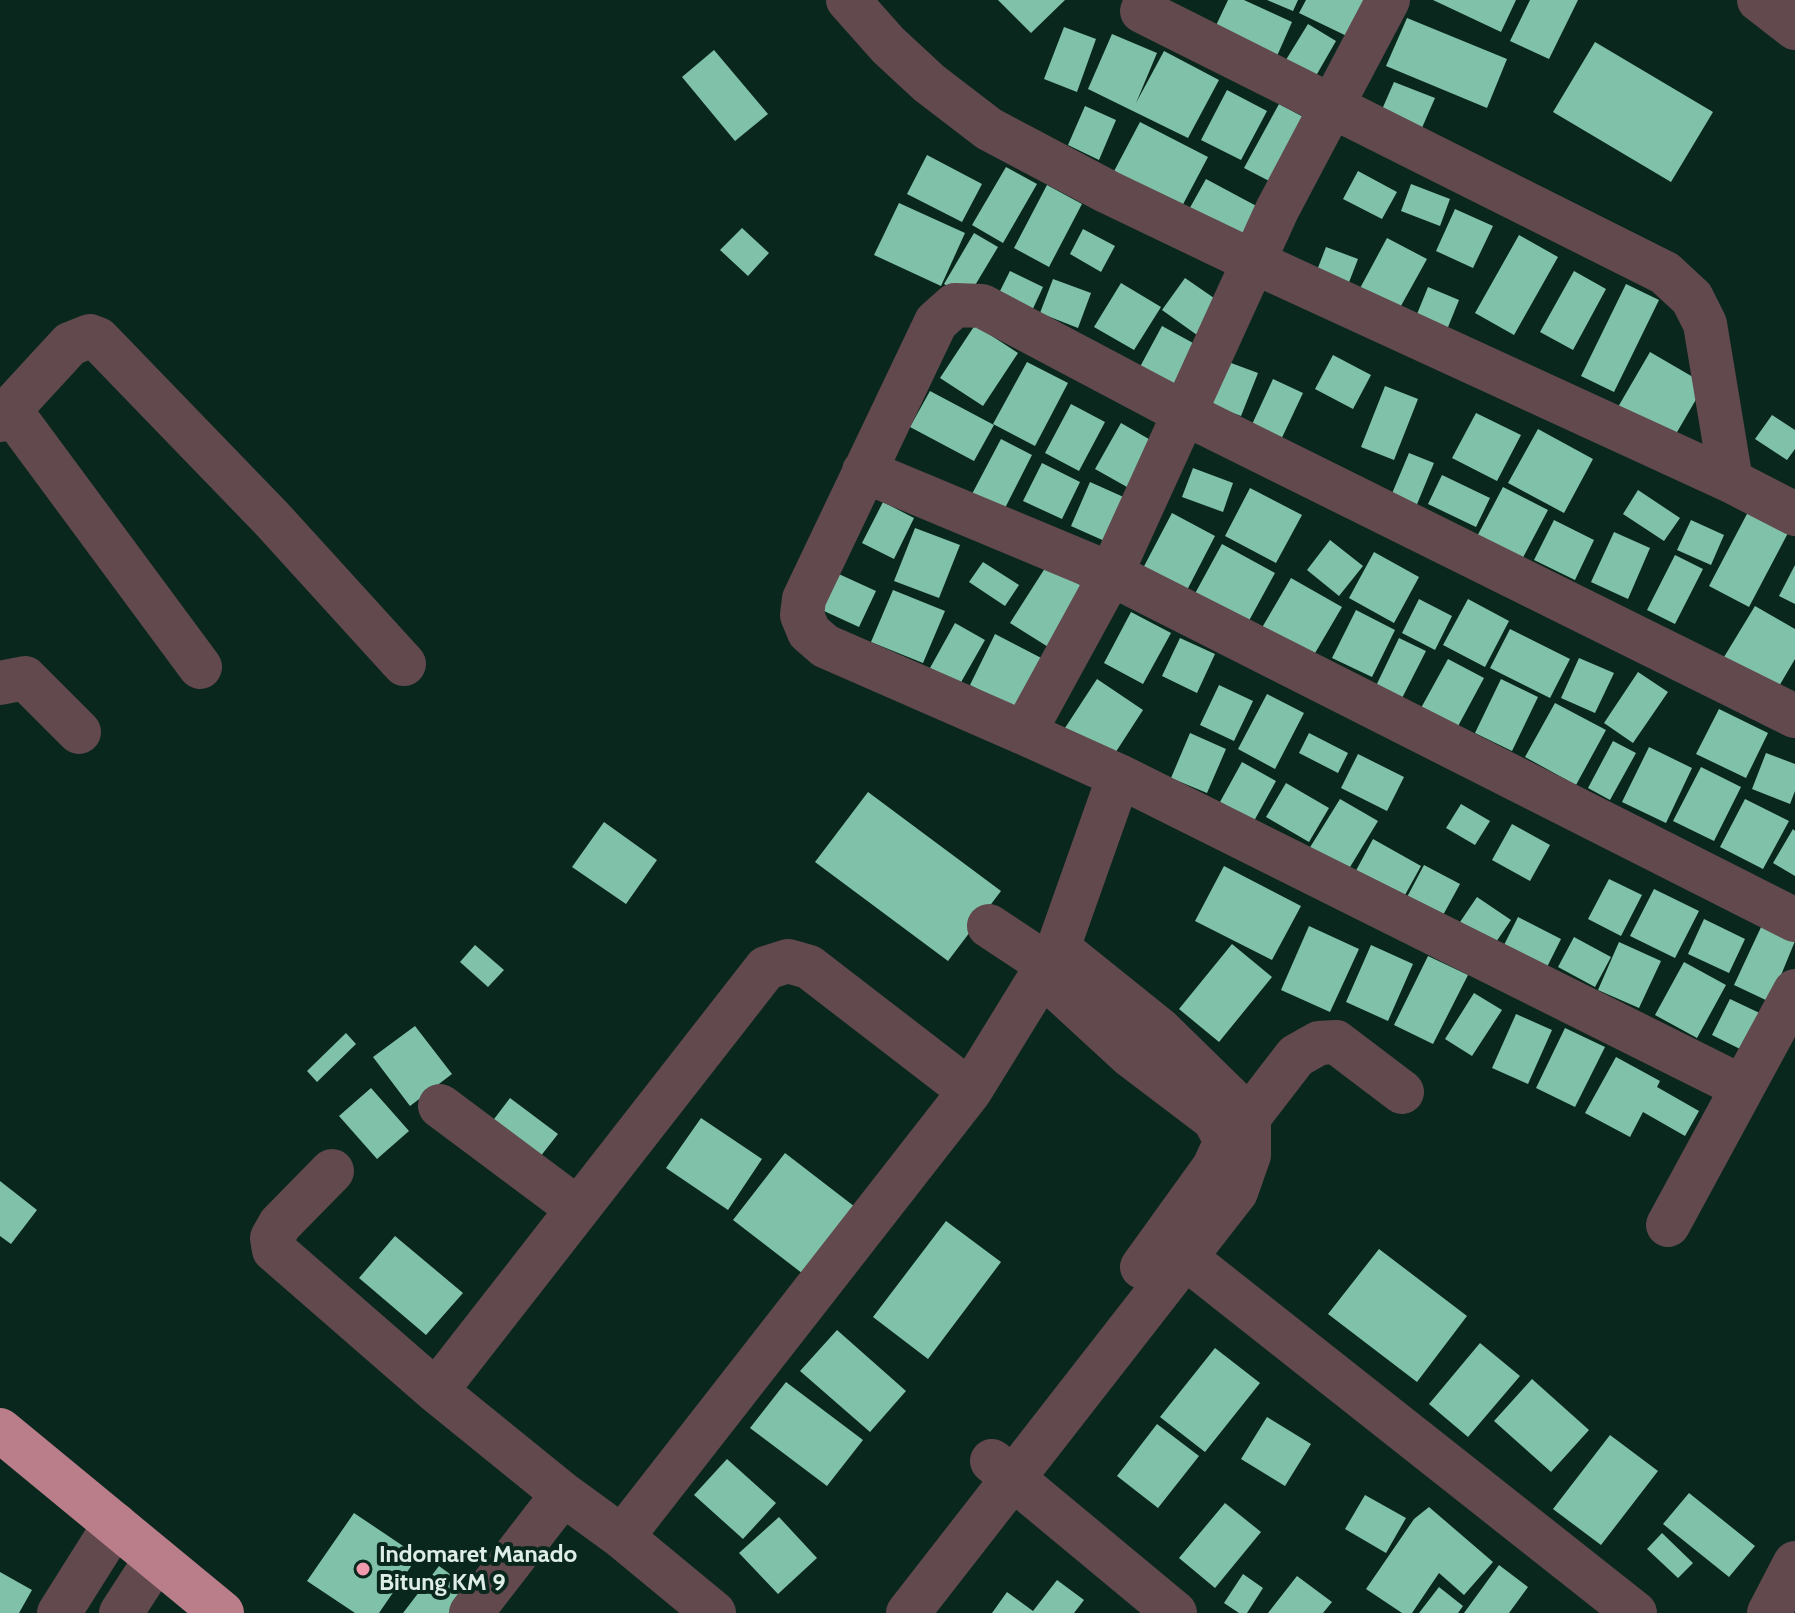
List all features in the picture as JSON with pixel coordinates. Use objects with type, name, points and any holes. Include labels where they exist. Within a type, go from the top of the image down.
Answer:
[{"type":"highway","points":[[0,1430],[222,1613]]},
{"type":"street","points":[[848,0],[888,45],[929,83],[989,129],[1108,192],[1254,262],[1731,481],[1795,514]]},
{"type":"street","points":[[1024,733],[1111,574],[1254,262],[1331,104],[1388,0]]},
{"type":"street","points":[[1759,0],[1795,28]]},
{"type":"street","points":[[1142,11],[1665,273],[1692,298],[1705,324],[1731,481]]},
{"type":"street","points":[[1742,1087],[1119,776],[825,646],[809,632],[802,615],[804,599],[936,322],[955,305],[982,306],[1184,413],[1795,716]]},
{"type":"street","points":[[200,667],[5,415],[70,344],[90,336],[98,339],[272,519],[404,664]]},
{"type":"street","points":[[864,471],[1111,574],[1795,920]]},
{"type":"street","points":[[0,683],[25,678],[79,732]]},
{"type":"street","points":[[622,1537],[970,1091],[1050,963],[1119,776]]},
{"type":"street","points":[[873,1613],[1003,1469],[1175,1249],[1243,1180],[1249,1155],[1238,1129],[1146,1043],[1050,963],[989,926]]},
{"type":"street","points":[[436,1391],[761,974],[780,962],[795,961],[809,967],[970,1091]]},
{"type":"street","points":[[1668,1225],[1795,991]]},
{"type":"street","points":[[1238,1129],[1296,1056],[1319,1043],[1336,1042],[1402,1092]]},
{"type":"street","points":[[440,1106],[578,1209]]},
{"type":"street","points":[[332,1171],[280,1224],[272,1238],[274,1250],[436,1391],[714,1613]]},
{"type":"street","points":[[1175,1249],[1635,1613]]},
{"type":"street","points":[[908,1613],[1003,1469]]},
{"type":"street","points":[[1003,1469],[1175,1613]]},
{"type":"street","points":[[471,1613],[563,1494]]},
{"type":"street","points":[[59,1613],[115,1524]]},
{"type":"street","points":[[121,1613],[156,1559]]},
{"type":"street","points":[[1769,1613],[1795,1563]]},
{"type":"building","points":[[998,0],[1065,0],[1031,33]]},
{"type":"building","points":[[1228,0],[1244,0],[1292,22],[1273,65],[1211,36]]},
{"type":"building","points":[[1267,0],[1298,0],[1293,11]]},
{"type":"building","points":[[1306,0],[1363,0],[1372,5],[1355,40],[1299,13]]},
{"type":"building","points":[[1433,0],[1516,0],[1501,32]]},
{"type":"building","points":[[1530,0],[1578,0],[1549,59],[1510,41]]},
{"type":"building","points":[[1407,18],[1507,59],[1487,108],[1386,66]]},
{"type":"building","points":[[1308,24],[1336,41],[1313,81],[1284,63]]},
{"type":"building","points":[[1064,27],[1096,39],[1077,92],[1044,79]]},
{"type":"building","points":[[1112,34],[1157,53],[1136,103],[1164,51],[1219,80],[1188,138],[1088,89]]},
{"type":"building","points":[[1595,42],[1713,112],[1671,182],[1553,112]]},
{"type":"building","points":[[714,50],[768,114],[735,141],[682,77]]},
{"type":"building","points":[[1394,82],[1435,98],[1421,130],[1380,114]]},
{"type":"building","points":[[1227,90],[1267,111],[1241,160],[1201,140]]},
{"type":"building","points":[[1279,104],[1309,120],[1275,184],[1244,168]]},
{"type":"building","points":[[1085,106],[1116,120],[1099,160],[1068,145]]},
{"type":"building","points":[[1140,122],[1208,157],[1180,210],[1112,175]]},
{"type":"building","points":[[927,155],[982,184],[962,222],[907,194]]},
{"type":"building","points":[[1006,167],[1037,184],[1003,243],[972,225]]},
{"type":"building","points":[[1358,171],[1397,192],[1382,219],[1343,199]]},
{"type":"building","points":[[1206,179],[1262,209],[1243,242],[1187,213]]},
{"type":"building","points":[[1411,184],[1450,199],[1440,226],[1401,211]]},
{"type":"building","points":[[1047,185],[1082,204],[1049,267],[1014,248]]},
{"type":"building","points":[[899,203],[965,233],[941,286],[874,255]]},
{"type":"building","points":[[1455,209],[1493,226],[1473,268],[1436,251]]},
{"type":"building","points":[[742,228],[769,253],[748,276],[720,250]]},
{"type":"building","points":[[1083,229],[1115,246],[1101,272],[1070,254]]},
{"type":"building","points":[[974,233],[998,247],[968,297],[944,284]]},
{"type":"building","points":[[1519,235],[1558,257],[1514,335],[1475,313]]},
{"type":"building","points":[[1387,238],[1427,259],[1397,313],[1358,292]]},
{"type":"building","points":[[1326,247],[1358,259],[1346,290],[1314,278]]},
{"type":"building","points":[[1010,271],[1043,287],[1030,315],[996,299]]},
{"type":"building","points":[[1574,271],[1606,289],[1573,350],[1540,332]]},
{"type":"building","points":[[1185,278],[1227,307],[1204,340],[1162,310]]},
{"type":"building","points":[[1053,279],[1091,293],[1078,328],[1040,313]]},
{"type":"building","points":[[1121,283],[1161,307],[1134,350],[1094,327]]},
{"type":"building","points":[[1626,284],[1659,300],[1614,392],[1581,376]]},
{"type":"building","points":[[1428,287],[1459,300],[1446,332],[1415,319]]},
{"type":"building","points":[[975,325],[1018,353],[983,406],[940,378]]},
{"type":"building","points":[[1162,326],[1204,349],[1175,400],[1134,378]]},
{"type":"building","points":[[1650,352],[1705,384],[1673,439],[1618,407]]},
{"type":"building","points":[[1333,355],[1371,375],[1353,409],[1315,389]]},
{"type":"building","points":[[1223,360],[1258,373],[1241,416],[1206,403]]},
{"type":"building","points":[[1027,362],[1068,383],[1035,446],[993,424]]},
{"type":"building","points":[[1273,379],[1303,393],[1278,446],[1248,433]]},
{"type":"building","points":[[1385,386],[1418,399],[1394,460],[1361,447]]},
{"type":"building","points":[[930,391],[994,425],[974,461],[910,427]]},
{"type":"building","points":[[1071,404],[1105,422],[1079,471],[1045,453]]},
{"type":"building","points":[[1476,413],[1521,435],[1497,481],[1452,458]]},
{"type":"building","points":[[1772,415],[1795,430],[1795,449],[1787,460],[1755,439]]},
{"type":"building","points":[[1121,423],[1154,442],[1127,487],[1095,469]]},
{"type":"building","points":[[1538,429],[1593,459],[1564,513],[1508,483]]},
{"type":"building","points":[[1001,439],[1032,455],[1004,510],[972,494]]},
{"type":"building","points":[[1409,453],[1434,463],[1413,514],[1388,503]]},
{"type":"building","points":[[1042,463],[1080,482],[1062,519],[1023,501]]},
{"type":"building","points":[[1193,468],[1233,483],[1223,512],[1182,497]]},
{"type":"building","points":[[1442,475],[1490,498],[1476,527],[1428,504]]},
{"type":"building","points":[[1090,482],[1128,499],[1109,543],[1071,526]]},
{"type":"building","points":[[1503,487],[1548,510],[1518,567],[1473,544]]},
{"type":"building","points":[[1250,488],[1302,515],[1276,563],[1225,536]]},
{"type":"building","points":[[1638,490],[1680,518],[1664,541],[1623,514]]},
{"type":"building","points":[[883,502],[914,518],[894,559],[862,543]]},
{"type":"building","points":[[1748,512],[1788,533],[1749,607],[1709,586]]},
{"type":"building","points":[[1172,513],[1215,536],[1185,594],[1141,572]]},
{"type":"building","points":[[1554,520],[1594,540],[1575,580],[1534,560]]},
{"type":"building","points":[[1691,520],[1724,535],[1711,565],[1677,550]]},
{"type":"building","points":[[915,528],[960,545],[939,598],[894,581]]},
{"type":"building","points":[[1614,532],[1650,548],[1628,599],[1591,582]]},
{"type":"building","points":[[1330,540],[1363,566],[1339,596],[1307,570]]},
{"type":"building","points":[[1222,544],[1275,573],[1245,628],[1192,599]]},
{"type":"building","points":[[1374,552],[1419,577],[1394,623],[1349,598]]},
{"type":"building","points":[[1675,555],[1703,569],[1675,624],[1647,610]]},
{"type":"building","points":[[983,562],[1019,585],[1005,606],[969,582]]},
{"type":"building","points":[[1047,565],[1090,591],[1053,650],[1010,623]]},
{"type":"building","points":[[1795,565],[1795,604],[1779,596]]},
{"type":"building","points":[[830,570],[876,591],[859,627],[813,606]]},
{"type":"building","points":[[1291,578],[1342,607],[1311,660],[1260,631]]},
{"type":"building","points":[[893,590],[945,611],[923,663],[871,642]]},
{"type":"building","points":[[1419,599],[1452,616],[1435,650],[1402,633]]},
{"type":"building","points":[[1468,599],[1509,621],[1485,667],[1443,645]]},
{"type":"building","points":[[1755,606],[1795,629],[1795,659],[1775,693],[1721,662]]},
{"type":"building","points":[[1356,610],[1395,630],[1372,677],[1332,658]]},
{"type":"building","points":[[1131,612],[1171,633],[1143,684],[1104,663]]},
{"type":"building","points":[[955,623],[985,640],[960,684],[930,668]]},
{"type":"building","points":[[1510,629],[1570,659],[1550,698],[1490,668]]},
{"type":"building","points":[[995,634],[1049,662],[1023,712],[970,685]]},
{"type":"building","points":[[1180,638],[1215,654],[1197,693],[1162,676]]},
{"type":"building","points":[[1399,638],[1426,651],[1400,702],[1374,690]]},
{"type":"building","points":[[1579,658],[1614,673],[1595,713],[1561,698]]},
{"type":"building","points":[[1448,659],[1484,678],[1457,728],[1421,708]]},
{"type":"building","points":[[1638,672],[1668,692],[1633,743],[1604,723]]},
{"type":"building","points":[[1097,679],[1143,710],[1110,761],[1063,731]]},
{"type":"building","points":[[1501,679],[1538,697],[1512,751],[1475,733]]},
{"type":"building","points":[[1219,685],[1253,701],[1234,741],[1200,725]]},
{"type":"building","points":[[1267,694],[1304,713],[1275,769],[1238,749]]},
{"type":"building","points":[[1555,703],[1606,730],[1576,785],[1525,757]]},
{"type":"building","points":[[1719,709],[1768,733],[1746,778],[1696,754]]},
{"type":"building","points":[[1190,733],[1226,749],[1207,793],[1171,778]]},
{"type":"building","points":[[1309,733],[1348,753],[1338,773],[1299,753]]},
{"type":"building","points":[[1613,741],[1636,753],[1610,800],[1588,788]]},
{"type":"building","points":[[1649,747],[1692,768],[1666,823],[1622,802]]},
{"type":"building","points":[[1766,753],[1795,764],[1795,791],[1790,804],[1752,789]]},
{"type":"building","points":[[1358,754],[1404,777],[1387,811],[1341,788]]},
{"type":"building","points":[[1242,762],[1276,781],[1254,821],[1220,802]]},
{"type":"building","points":[[1701,767],[1741,787],[1714,841],[1673,821]]},
{"type":"building","points":[[1286,783],[1329,808],[1309,842],[1266,817]]},
{"type":"building","points":[[868,792],[1001,891],[948,961],[815,862]]},
{"type":"building","points":[[1340,799],[1378,821],[1347,872],[1309,849]]},
{"type":"building","points":[[1745,799],[1789,821],[1763,869],[1720,847]]},
{"type":"building","points":[[1461,804],[1490,821],[1475,845],[1446,828]]},
{"type":"building","points":[[604,822],[657,860],[626,904],[572,867]]},
{"type":"building","points":[[1512,824],[1550,845],[1530,881],[1492,860]]},
{"type":"building","points":[[1793,829],[1795,831],[1795,876],[1773,863]]},
{"type":"building","points":[[1373,839],[1421,866],[1400,904],[1352,878]]},
{"type":"building","points":[[1424,865],[1460,884],[1442,917],[1406,899]]},
{"type":"building","points":[[1224,866],[1301,906],[1272,960],[1195,921]]},
{"type":"building","points":[[1609,879],[1642,895],[1621,936],[1588,919]]},
{"type":"building","points":[[1654,889],[1699,911],[1675,958],[1630,936]]},
{"type":"building","points":[[1477,897],[1511,920],[1492,948],[1458,925]]},
{"type":"building","points":[[1518,917],[1561,939],[1547,967],[1504,945]]},
{"type":"building","points":[[1704,919],[1745,939],[1729,973],[1688,954]]},
{"type":"building","points":[[1762,925],[1795,941],[1770,1002],[1734,985]]},
{"type":"building","points":[[1309,926],[1359,949],[1330,1012],[1281,990]]},
{"type":"building","points":[[1574,937],[1611,957],[1595,987],[1558,967]]},
{"type":"building","points":[[1619,942],[1661,961],[1639,1008],[1598,990]]},
{"type":"building","points":[[1232,944],[1272,977],[1219,1042],[1179,1009]]},
{"type":"building","points":[[475,945],[504,970],[488,987],[460,962]]},
{"type":"building","points":[[1371,945],[1413,964],[1388,1021],[1346,1002]]},
{"type":"building","points":[[1428,956],[1468,975],[1433,1044],[1394,1025]]},
{"type":"building","points":[[1684,962],[1726,985],[1697,1038],[1655,1015]]},
{"type":"building","points":[[1474,993],[1502,1010],[1472,1056],[1445,1039]]},
{"type":"building","points":[[1730,999],[1768,1017],[1750,1054],[1712,1035]]},
{"type":"building","points":[[1516,1014],[1552,1030],[1528,1084],[1492,1068]]},
{"type":"building","points":[[415,1026],[452,1074],[410,1106],[373,1057]]},
{"type":"building","points":[[1565,1028],[1605,1047],[1575,1107],[1536,1088]]},
{"type":"building","points":[[346,1033],[356,1044],[317,1082],[307,1071]]},
{"type":"building","points":[[1616,1057],[1660,1081],[1657,1087],[1699,1111],[1685,1136],[1643,1112],[1630,1137],[1585,1113]]},
{"type":"building","points":[[371,1088],[409,1131],[377,1159],[339,1116]]},
{"type":"building","points":[[510,1098],[558,1134],[529,1171],[482,1135]]},
{"type":"building","points":[[701,1118],[762,1159],[728,1210],[666,1168]]},
{"type":"building","points":[[785,1153],[859,1210],[807,1277],[733,1220]]},
{"type":"building","points":[[0,1181],[37,1210],[11,1244],[0,1236]]},
{"type":"building","points":[[946,1221],[1001,1262],[928,1359],[873,1317]]},
{"type":"building","points":[[395,1236],[463,1293],[426,1335],[359,1278]]},
{"type":"building","points":[[1379,1249],[1467,1316],[1417,1382],[1328,1314]]},
{"type":"building","points":[[837,1330],[906,1391],[870,1432],[800,1371]]},
{"type":"building","points":[[1480,1343],[1520,1376],[1468,1437],[1429,1404]]},
{"type":"building","points":[[1215,1348],[1260,1383],[1205,1452],[1160,1417]]},
{"type":"building","points":[[1532,1379],[1589,1430],[1551,1472],[1494,1421]]},
{"type":"building","points":[[786,1382],[863,1440],[827,1486],[750,1428]]},
{"type":"building","points":[[1267,1417],[1311,1444],[1285,1486],[1241,1459]]},
{"type":"building","points":[[1157,1424],[1199,1456],[1158,1508],[1117,1476]]},
{"type":"building","points":[[1610,1435],[1658,1471],[1601,1545],[1553,1509]]},
{"type":"building","points":[[727,1459],[776,1503],[743,1539],[694,1495]]},
{"type":"building","points":[[1689,1493],[1755,1546],[1729,1577],[1663,1524]]},
{"type":"building","points":[[1365,1495],[1406,1518],[1386,1553],[1345,1529]]},
{"type":"building","points":[[1225,1503],[1261,1532],[1215,1588],[1179,1558]]},
{"type":"building","points":[[1429,1507],[1493,1562],[1464,1595],[1439,1573],[1412,1613],[1402,1613],[1366,1589],[1414,1519]]},
{"type":"building","name":"Indomaret Manado Bitung KM 9","points":[[354,1513],[418,1556],[379,1613],[355,1613],[307,1581]]},
{"type":"building","points":[[779,1517],[817,1558],[778,1594],[739,1553]]},
{"type":"building","points":[[1662,1533],[1693,1563],[1678,1578],[1647,1549]]},
{"type":"building","points":[[1499,1565],[1528,1587],[1509,1613],[1464,1613]]},
{"type":"building","points":[[439,1566],[473,1591],[457,1613],[403,1613]]},
{"type":"building","points":[[0,1572],[32,1590],[19,1613],[0,1613]]},
{"type":"building","points":[[1243,1574],[1263,1588],[1247,1613],[1239,1613],[1224,1603]]},
{"type":"building","points":[[1297,1576],[1332,1602],[1323,1613],[1268,1613]]},
{"type":"building","points":[[1057,1580],[1084,1600],[1074,1613],[992,1613],[1007,1592],[1033,1611]]},
{"type":"building","points":[[1439,1587],[1463,1606],[1458,1613],[1419,1613]]},
{"type":"place","name":"Indomaret Manado Bitung KM 9","points":[[363,1569]]}]
